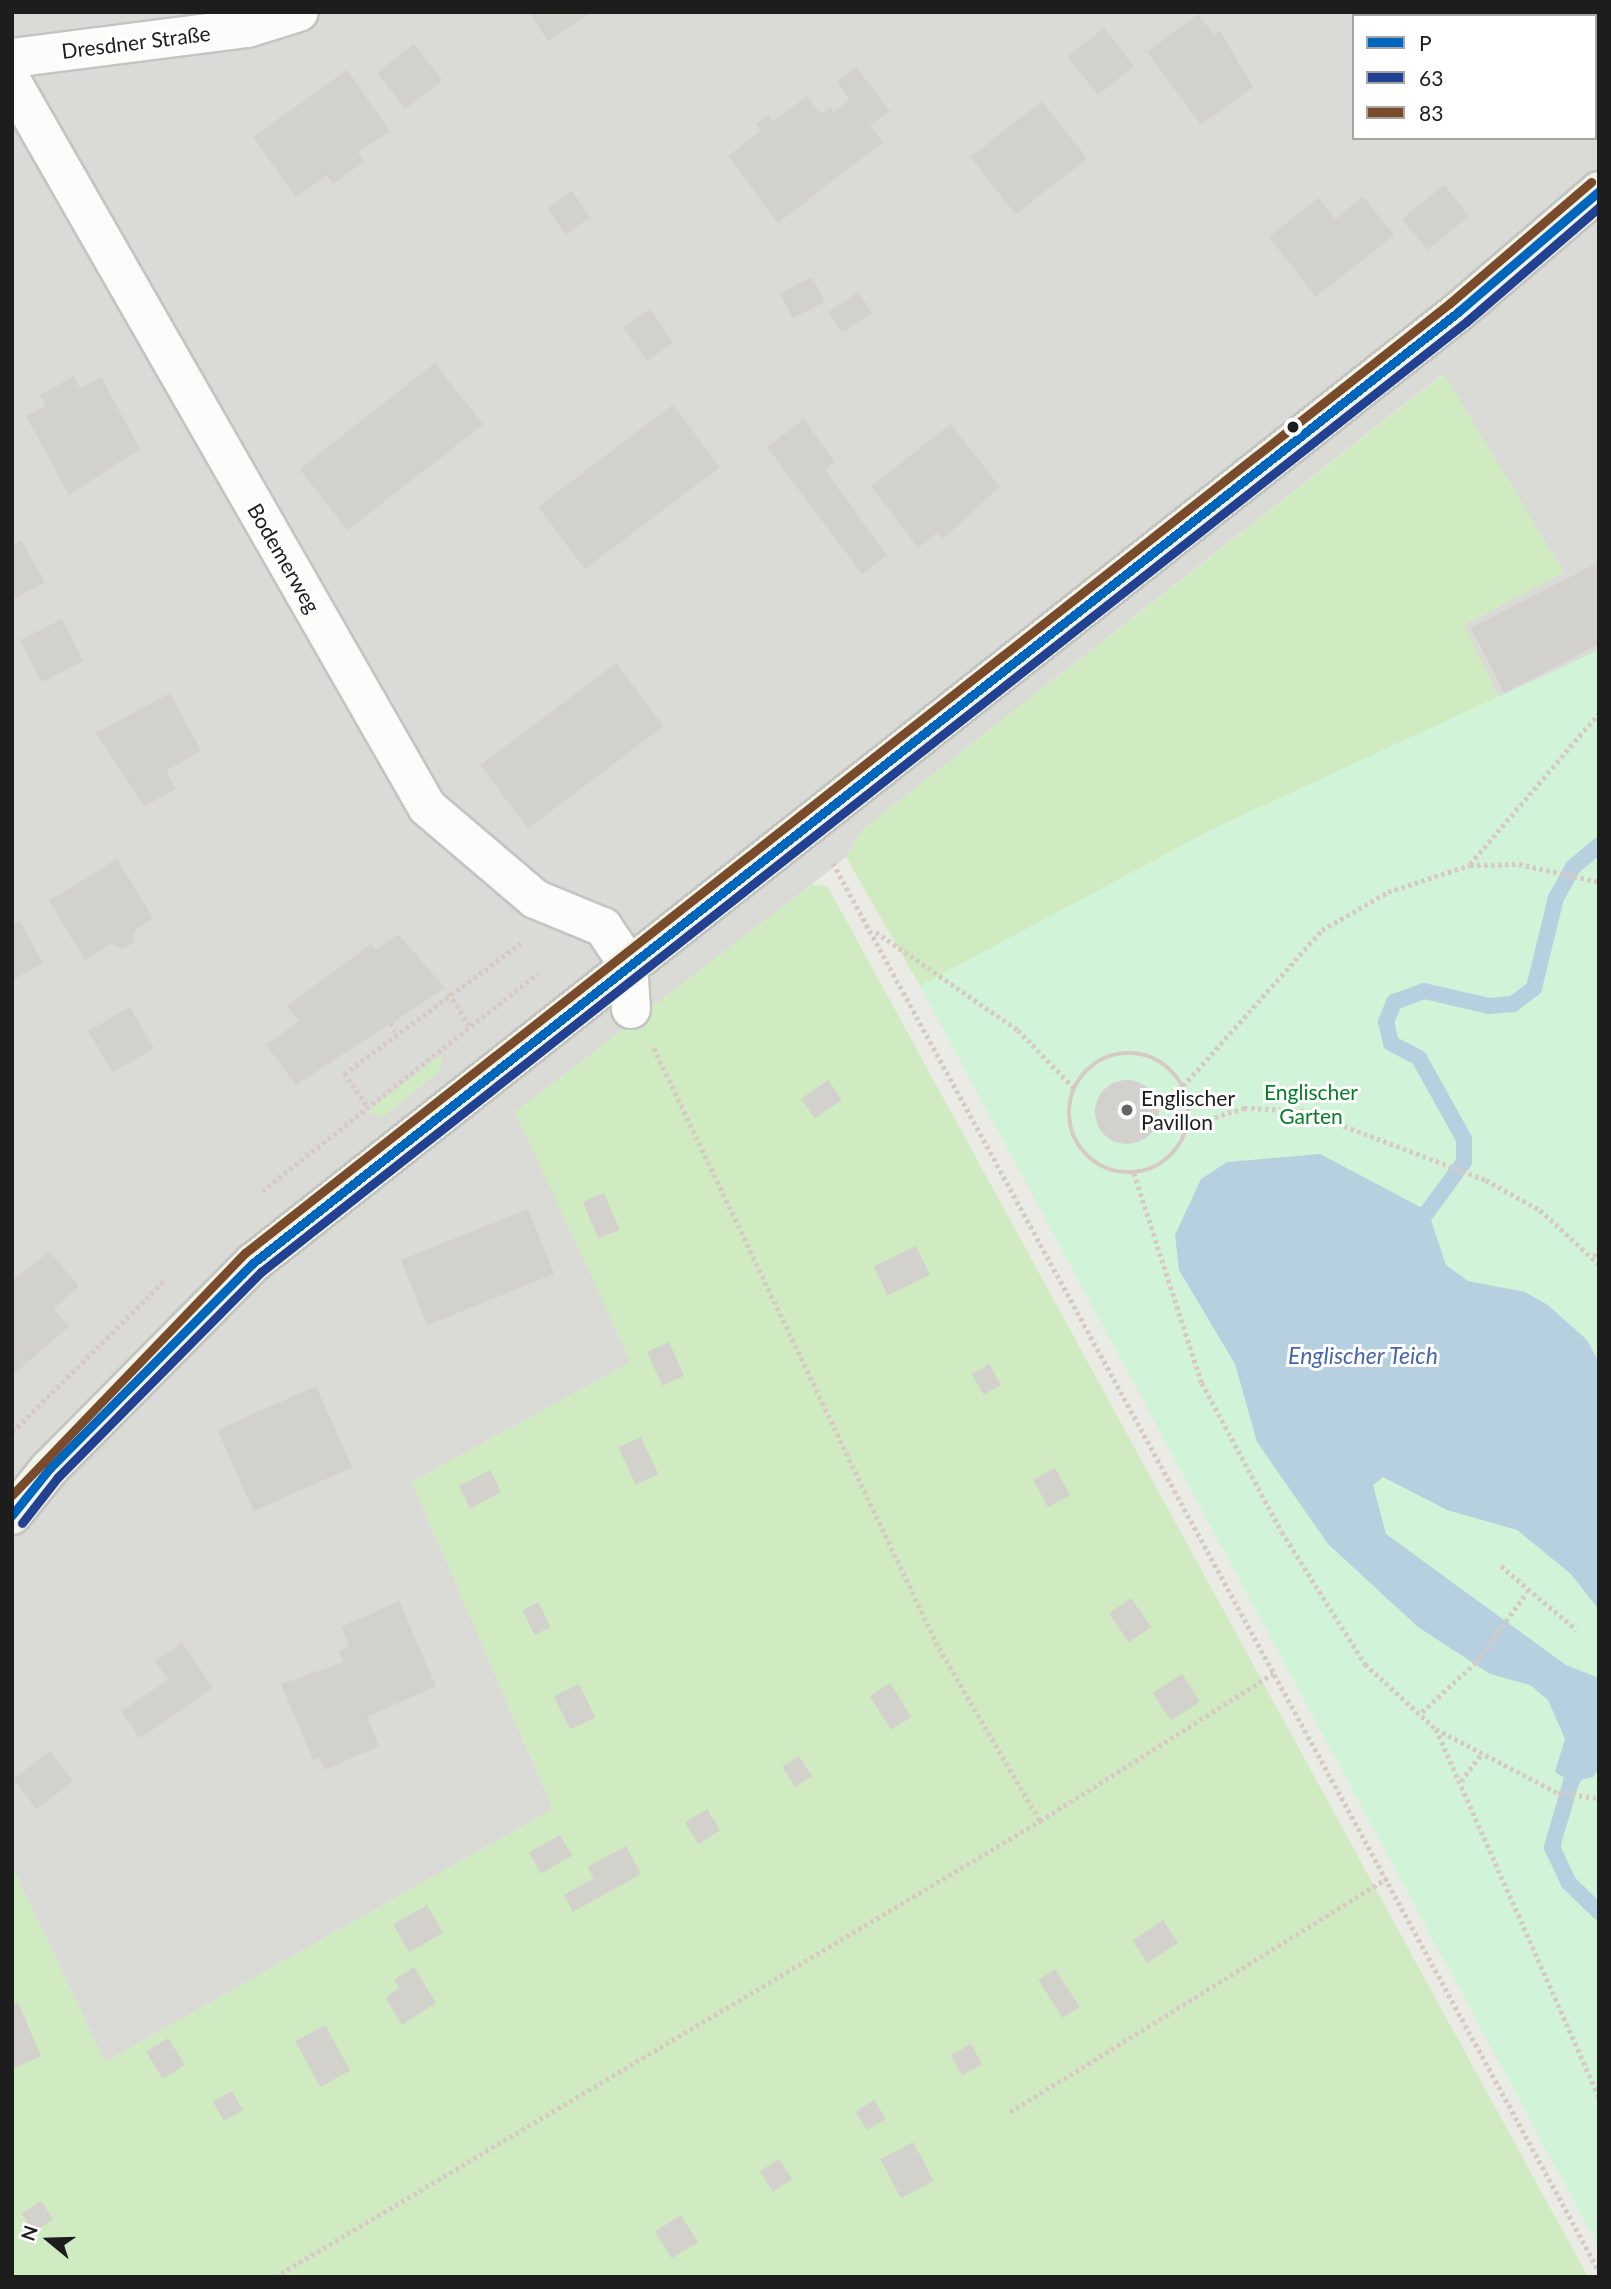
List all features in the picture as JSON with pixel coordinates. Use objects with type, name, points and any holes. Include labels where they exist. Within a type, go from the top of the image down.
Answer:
[{"type":"main road","points":[[12,1515],[49,1469],[253,1263],[628,964],[1458,312],[1599,191]]},
{"type":"street","name":"Dresdner Straße","points":[[12,58],[247,28],[299,12]]},
{"type":"street","name":"Bodemerweg","points":[[12,82],[427,807],[535,899],[569,910],[603,927],[628,964]]},
{"type":"street","points":[[628,964],[631,1009]]},
{"type":"path","points":[[1470,864],[1599,712]]},
{"type":"path","points":[[829,856],[873,930],[1277,1671],[1599,2271]]},
{"type":"path","points":[[1183,1086],[1322,930],[1388,891],[1470,864],[1562,870],[1599,882]]},
{"type":"path","points":[[366,1105],[344,1074],[395,1031],[569,910]]},
{"type":"path","points":[[873,930],[1018,1030],[1075,1089]]},
{"type":"path","points":[[449,993],[469,1025]]},
{"type":"path","points":[[631,1009],[939,1648],[1040,1821]]},
{"type":"path","points":[[391,1023],[395,1031]]},
{"type":"path","points":[[1121,1054],[1150,1057],[1183,1086],[1188,1126],[1168,1158],[1134,1172],[1098,1164],[1081,1148],[1069,1112],[1075,1089],[1093,1066],[1121,1054]]},
{"type":"path","points":[[1188,1126],[1244,1108],[1305,1111],[1486,1180],[1541,1210],[1594,1256],[1599,1264]]},
{"type":"path","points":[[1134,1172],[1202,1383],[1239,1452],[1365,1664],[1422,1712],[1436,1728],[1599,2096]]},
{"type":"path","points":[[1594,1256],[1599,1247]]},
{"type":"path","points":[[1501,1566],[1527,1592],[1577,1630]]},
{"type":"path","points":[[1422,1712],[1477,1661],[1527,1592]]},
{"type":"path","points":[[275,2277],[1040,1821],[1277,1671]]},
{"type":"path","points":[[1436,1728],[1558,1793],[1581,1798],[1599,1798]]},
{"type":"path","points":[[1461,1782],[1482,1753]]},
{"type":"path","points":[[1010,2112],[1387,1878]]},
{"type":"shaded area","points":[[12,12],[1599,12],[1599,650],[1500,700],[1463,625],[1564,572],[1443,374],[863,829],[846,857],[516,1112],[631,1362],[412,1482],[553,1809],[105,2062],[12,1866]]},
{"type":"green space","points":[[1444,374],[1564,572],[1464,625],[1500,700],[1215,828],[920,986],[846,857],[863,829]]},
{"type":"green space","name":"Englischer Garten","points":[[1599,650],[1599,2248],[920,986],[1215,828]]},
{"type":"green space","points":[[812,884],[828,887],[1588,2277],[12,2277],[12,1866],[105,2062],[553,1809],[412,1482],[631,1362],[515,1112]]},
{"type":"green space","points":[[442,1054],[440,1071],[383,1117],[367,1112]]},
{"type":"water","name":"Englischer Teich","points":[[1320,1154],[1428,1211],[1446,1265],[1468,1281],[1525,1292],[1548,1305],[1587,1340],[1599,1362],[1599,1610],[1571,1574],[1517,1530],[1447,1510],[1383,1477],[1373,1485],[1386,1534],[1566,1665],[1599,1678],[1599,1768],[1593,1777],[1571,1782],[1555,1772],[1565,1739],[1548,1700],[1530,1685],[1490,1674],[1418,1627],[1328,1544],[1257,1442],[1235,1364],[1179,1270],[1175,1235],[1201,1179],[1227,1162]]},
{"type":"building","points":[[529,12],[592,12],[548,41]]},
{"type":"building","points":[[1495,12],[1592,12],[1592,14]]},
{"type":"building","points":[[1198,14],[1214,35],[1220,31],[1253,87],[1201,125],[1147,52]]},
{"type":"building","points":[[1104,28],[1134,67],[1098,95],[1068,56]]},
{"type":"building","points":[[414,44],[442,80],[405,109],[377,73]]},
{"type":"building","points":[[856,67],[890,111],[870,125],[883,142],[778,223],[728,156],[761,131],[756,124],[768,115],[773,122],[807,96],[821,114],[830,107],[833,112],[850,100],[837,82]]},
{"type":"building","points":[[347,70],[390,131],[358,152],[364,161],[333,184],[327,175],[296,197],[253,137]]},
{"type":"building","points":[[1042,101],[1087,159],[1015,215],[970,157]]},
{"type":"building","points":[[1444,185],[1469,216],[1427,250],[1402,219]]},
{"type":"building","points":[[572,191],[590,217],[566,234],[547,208]]},
{"type":"building","points":[[1363,197],[1394,235],[1316,297],[1269,237],[1318,198],[1335,219]]},
{"type":"building","points":[[812,277],[825,302],[793,318],[780,293]]},
{"type":"building","points":[[858,292],[872,313],[842,333],[828,312]]},
{"type":"building","points":[[650,309],[673,343],[646,361],[623,327]]},
{"type":"building","points":[[435,363],[483,424],[347,530],[299,469]]},
{"type":"building","points":[[74,376],[80,388],[101,377],[140,449],[69,495],[26,416],[46,406],[40,395]]},
{"type":"building","points":[[673,405],[720,467],[585,569],[538,507]]},
{"type":"building","points":[[804,419],[835,462],[825,470],[887,555],[862,574],[767,447]]},
{"type":"building","points":[[951,424],[1000,487],[943,539],[938,532],[918,548],[871,486]]},
{"type":"building","points":[[21,540],[45,582],[12,600],[12,545]]},
{"type":"building","points":[[1599,562],[1599,644],[1504,693],[1471,628]]},
{"type":"building","points":[[62,619],[83,661],[41,682],[20,640]]},
{"type":"building","points":[[616,663],[664,726],[528,828],[480,765]]},
{"type":"building","points":[[170,693],[201,751],[166,771],[176,789],[144,806],[96,733]]},
{"type":"building","points":[[117,859],[153,918],[135,930],[133,943],[123,949],[111,944],[85,960],[49,901]]},
{"type":"building","points":[[20,921],[43,963],[12,980],[12,925]]},
{"type":"building","points":[[398,934],[445,988],[296,1085],[266,1045],[299,1021],[287,1006],[371,944],[376,950]]},
{"type":"building","points":[[130,1007],[154,1049],[112,1073],[88,1031]]},
{"type":"building","points":[[828,1080],[842,1100],[815,1119],[801,1099]]},
{"type":"building","name":"Englischer Pavillon","points":[[1127,1080],[1150,1089],[1159,1112],[1150,1135],[1127,1144],[1104,1135],[1095,1112],[1104,1089]]},
{"type":"building","points":[[604,1193],[620,1230],[598,1239],[583,1202]]},
{"type":"building","points":[[528,1209],[554,1274],[427,1325],[401,1260]]},
{"type":"building","points":[[916,1246],[930,1275],[888,1295],[874,1267]]},
{"type":"building","points":[[49,1251],[79,1286],[54,1309],[69,1326],[12,1376],[12,1281]]},
{"type":"building","points":[[669,1342],[684,1376],[662,1386],[647,1352]]},
{"type":"building","points":[[989,1364],[1001,1385],[984,1395],[972,1374]]},
{"type":"building","points":[[316,1386],[352,1467],[254,1511],[217,1430]]},
{"type":"building","points":[[641,1437],[658,1474],[636,1485],[618,1448]]},
{"type":"building","points":[[1055,1468],[1070,1495],[1048,1507],[1033,1480]]},
{"type":"building","points":[[490,1470],[501,1492],[470,1508],[459,1486]]},
{"type":"building","points":[[1131,1598],[1151,1627],[1129,1642],[1109,1613]]},
{"type":"building","points":[[399,1601],[436,1686],[367,1717],[379,1746],[324,1770],[319,1757],[313,1760],[281,1684],[344,1662],[338,1651],[349,1646],[341,1627]]},
{"type":"building","points":[[538,1602],[551,1627],[535,1635],[522,1610]]},
{"type":"building","points":[[182,1643],[213,1688],[140,1738],[121,1711],[168,1680],[155,1661]]},
{"type":"building","points":[[1182,1674],[1200,1702],[1171,1721],[1153,1693]]},
{"type":"building","points":[[890,1683],[911,1717],[891,1730],[870,1696]]},
{"type":"building","points":[[579,1684],[595,1717],[570,1730],[554,1696]]},
{"type":"building","points":[[50,1751],[73,1781],[36,1809],[13,1779]]},
{"type":"building","points":[[799,1756],[812,1776],[795,1787],[782,1767]]},
{"type":"building","points":[[707,1809],[720,1830],[698,1844],[685,1823]]},
{"type":"building","points":[[560,1835],[572,1856],[541,1874],[529,1853]]},
{"type":"building","points":[[626,1846],[641,1874],[573,1912],[564,1895],[594,1878],[587,1867]]},
{"type":"building","points":[[427,1905],[443,1933],[409,1952],[393,1924]]},
{"type":"building","points":[[1163,1920],[1178,1942],[1147,1963],[1132,1941]]},
{"type":"building","points":[[414,1967],[436,2003],[402,2025],[385,1998],[399,1988],[394,1980]]},
{"type":"building","points":[[1055,1969],[1080,2007],[1063,2018],[1038,1980]]},
{"type":"building","points":[[18,2002],[41,2056],[12,2069],[12,2005]]},
{"type":"building","points":[[325,2025],[350,2070],[320,2087],[295,2041]]},
{"type":"building","points":[[168,2038],[185,2065],[163,2079],[146,2052]]},
{"type":"building","points":[[971,2044],[982,2064],[962,2075],[951,2055]]},
{"type":"building","points":[[232,2091],[243,2110],[224,2121],[213,2102]]},
{"type":"building","points":[[874,2100],[886,2119],[867,2130],[855,2112]]},
{"type":"building","points":[[913,2142],[934,2181],[901,2198],[880,2159]]},
{"type":"building","points":[[779,2159],[792,2179],[773,2192],[760,2172]]},
{"type":"building","points":[[41,2201],[53,2219],[34,2232],[22,2214]]},
{"type":"building","points":[[681,2215],[698,2242],[672,2259],[655,2231]]},
{"type":"waterway","points":[[1417,1226],[1464,1162],[1464,1139],[1419,1058],[1391,1043],[1386,1022],[1394,1002],[1424,991],[1489,1006],[1513,1004],[1534,988],[1556,898],[1573,867],[1599,845]]},
{"type":"waterway","points":[[1599,1736],[1571,1782],[1552,1847],[1569,1883],[1599,1912]]},
{"type":"transit line","name":"83","points":[[12,1495],[245,1253],[1450,303],[1591,182]]},
{"type":"transit line","name":"P","points":[[12,1515],[49,1469],[253,1263],[1458,312],[1599,191]]},
{"type":"transit line","name":"63","points":[[22,1523],[58,1477],[261,1272],[1466,322],[1599,207]]},
{"type":"place","name":"Englischer Pavillon","points":[[1127,1110]]}]
